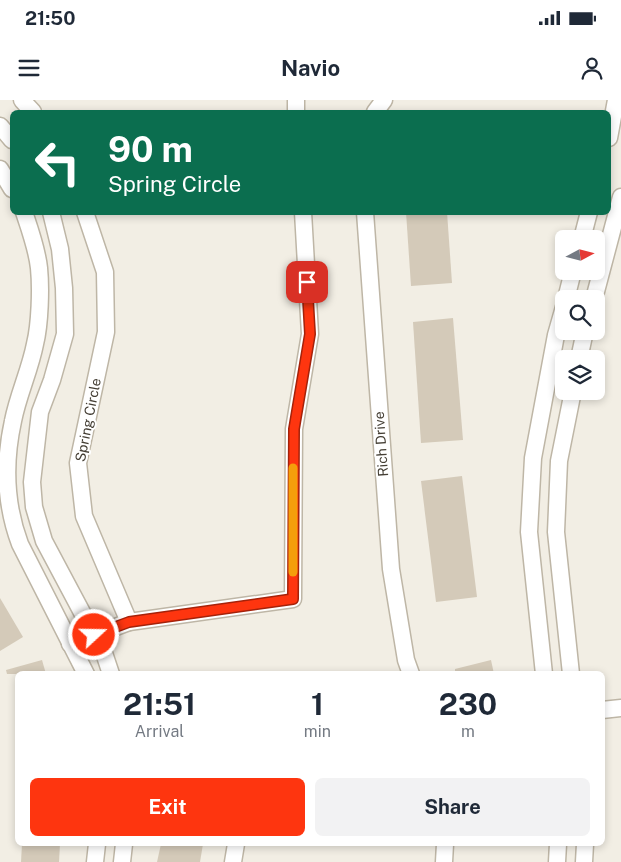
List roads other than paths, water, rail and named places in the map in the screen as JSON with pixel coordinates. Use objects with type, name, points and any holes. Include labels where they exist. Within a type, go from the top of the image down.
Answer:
[{"type":"street","points":[[22,100],[31,110]]},
{"type":"street","points":[[611,131],[619,101]]},
{"type":"street","points":[[0,126],[10,138]]},
{"type":"street","points":[[0,169],[10,186]]},
{"type":"street","points":[[596,290],[621,197]]},
{"type":"street","points":[[25,215],[39,267],[39,305],[36,342],[13,420],[6,467],[4,507],[7,527],[20,544],[84,671]]},
{"type":"street","points":[[52,215],[60,249],[64,288],[65,334],[52,380],[40,412],[32,482],[34,507],[44,541],[105,656],[110,671]]},
{"type":"street","name":"Spring Circle","points":[[87,215],[105,272],[106,332],[78,463],[84,516],[129,622]]},
{"type":"street","points":[[70,644],[129,622],[293,599],[294,429],[310,334],[303,215]]},
{"type":"street","name":"Rich Drive","points":[[365,215],[391,569],[406,660],[410,671]]},
{"type":"street","points":[[584,230],[588,215]]},
{"type":"street","points":[[544,671],[529,532],[532,458],[555,370]]},
{"type":"street","points":[[571,400],[559,461],[556,532],[571,671]]},
{"type":"street","points":[[4,507],[34,507]]},
{"type":"street","points":[[7,527],[34,507]]},
{"type":"street","points":[[605,710],[621,708]]},
{"type":"street","points":[[95,862],[97,846]]},
{"type":"street","points":[[122,862],[124,846]]},
{"type":"street","points":[[233,862],[236,846]]},
{"type":"street","points":[[444,862],[445,846]]},
{"type":"street","points":[[557,862],[558,846]]},
{"type":"street","points":[[584,862],[585,846]]}]
